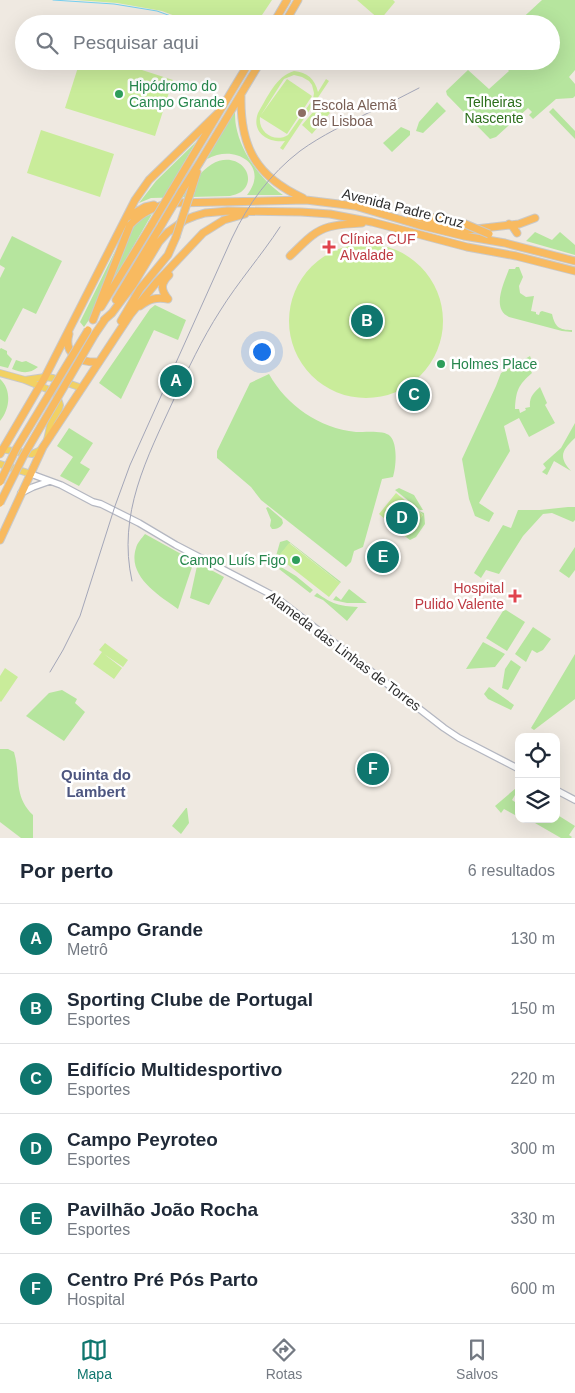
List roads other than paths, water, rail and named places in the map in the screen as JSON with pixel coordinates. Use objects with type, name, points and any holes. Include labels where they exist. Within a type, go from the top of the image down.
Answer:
[{"type":"highway","points":[[278,15],[287,0]]},
{"type":"highway","points":[[289,15],[298,0]]},
{"type":"highway","points":[[0,482],[16,450],[93,320],[244,70]]},
{"type":"highway","points":[[0,503],[24,455],[95,334],[256,70]]},
{"type":"highway","points":[[242,94],[241,112],[243,129],[256,163],[268,176],[286,190],[306,200]]},
{"type":"highway","points":[[1,451],[44,377],[135,200],[149,180],[218,113]]},
{"type":"highway","points":[[112,342],[121,320],[134,297],[168,255],[176,237],[200,162]]},
{"type":"highway","name":"Avenida Padre Cruz","points":[[162,205],[180,202],[306,200],[341,204],[464,236],[505,243],[575,261]]},
{"type":"highway","points":[[125,219],[150,205],[162,205]]},
{"type":"highway","points":[[93,320],[130,225],[141,215],[162,205]]},
{"type":"highway","points":[[104,320],[112,313],[138,278],[163,238],[174,227],[184,220],[205,213],[228,211],[252,212]]},
{"type":"highway","points":[[0,540],[45,444],[145,295],[203,233],[224,220],[252,212]]},
{"type":"highway","name":"Avenida Padre Cruz","points":[[252,212],[330,214],[372,222],[467,247],[516,256],[575,271]]},
{"type":"highway","points":[[410,215],[467,230],[519,224],[535,218]]},
{"type":"highway","points":[[394,217],[410,215],[428,216],[463,223],[490,234],[505,243]]},
{"type":"highway","points":[[290,256],[308,238],[322,229],[339,225],[372,222]]},
{"type":"highway","points":[[509,224],[517,233]]},
{"type":"highway","points":[[130,315],[150,299],[168,299],[162,289],[163,283],[176,268],[183,254]]},
{"type":"highway","points":[[71,326],[67,344],[72,353],[86,362],[99,362]]},
{"type":"main road","points":[[0,373],[25,380],[55,393],[59,400],[59,409],[51,422],[45,444],[39,451],[32,454],[1,451]]},
{"type":"main road","points":[[25,380],[44,377],[53,378],[82,388]]},
{"type":"main road","points":[[0,464],[31,474]]},
{"type":"main road","name":"Alameda das Linhas de Torres","points":[[31,474],[66,487],[93,502],[99,502],[242,580],[262,588],[444,728],[459,738],[515,767]]},
{"type":"main road","points":[[21,493],[50,481]]},
{"type":"main road","points":[[560,792],[575,800]]},
{"type":"waterway","points":[[53,0],[114,4],[157,11],[168,15]]},
{"type":"railway","points":[[50,672],[80,616],[130,465],[245,213],[261,190],[300,151],[334,130],[419,88]]},
{"type":"railway","points":[[132,581],[128,556],[128,533],[137,487],[154,443],[190,365],[213,322],[280,227]]},
{"type":"place","name":"Hipódromo do Campo Grande","points":[[119,94]]},
{"type":"place","name":"Escola Alemã de Lisboa","points":[[302,113]]},
{"type":"place","name":"Clínica CUF Alvalade","points":[[329,247]]},
{"type":"place","name":"Sporting Clube de Portugal","points":[[367,321]]},
{"type":"place","name":"Holmes Place","points":[[441,364]]},
{"type":"place","name":"Campo Grande","points":[[176,381]]},
{"type":"place","name":"Edifício Multidesportivo","points":[[414,395]]},
{"type":"place","name":"Campo Peyroteo","points":[[402,518]]},
{"type":"place","name":"Pavilhão João Rocha","points":[[383,557]]},
{"type":"place","name":"Campo Luís Figo","points":[[296,560]]},
{"type":"place","name":"Hospital Pulido Valente","points":[[515,596]]},
{"type":"place","name":"Centro Pré Pós Parto","points":[[373,769]]},
{"type":"district","name":"Quinta do Lambert","points":[[96,782]]},
{"type":"park label","name":"Telheiras Nascente","points":[[494,110]]}]
